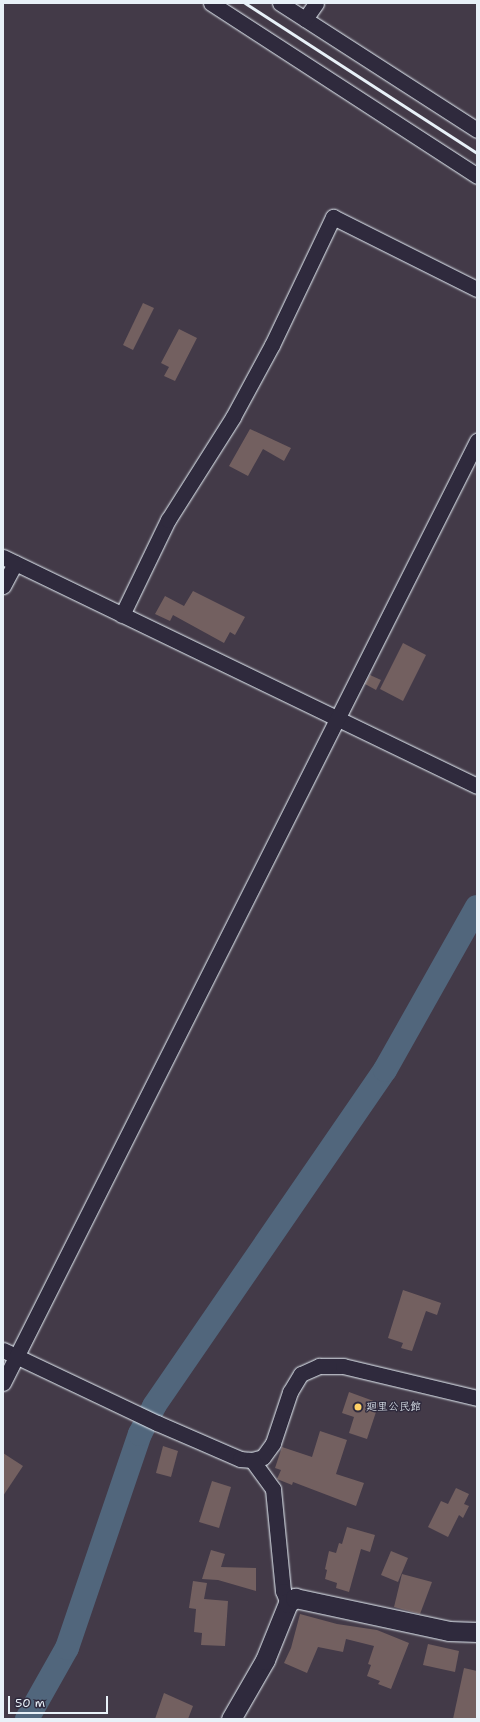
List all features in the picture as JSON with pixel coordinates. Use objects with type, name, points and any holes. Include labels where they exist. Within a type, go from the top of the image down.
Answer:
[{"type":"street","points":[[211,3],[477,176]]},
{"type":"street","points":[[280,3],[477,130]]},
{"type":"street","points":[[305,19],[316,3]]},
{"type":"street","points":[[122,615],[168,520],[232,417],[272,346],[334,217],[477,289]]},
{"type":"street","points":[[3,1383],[10,1353],[337,718],[477,441]]},
{"type":"street","points":[[4,585],[9,560],[477,786]]},
{"type":"street","points":[[10,1353],[156,1423],[240,1459],[252,1460],[263,1457],[273,1443],[290,1392],[301,1374],[319,1366],[343,1366],[477,1397]]},
{"type":"street","points":[[252,1460],[273,1489],[283,1591],[288,1603]]},
{"type":"street","points":[[231,1719],[264,1660],[288,1603],[296,1598],[305,1598],[449,1631],[477,1632]]},
{"type":"building","points":[[143,303],[154,308],[133,350],[123,345]]},
{"type":"building","points":[[179,329],[197,338],[175,381],[164,376],[169,367],[161,363]]},
{"type":"building","points":[[250,429],[291,448],[284,461],[263,449],[248,476],[229,466]]},
{"type":"building","points":[[193,591],[245,617],[235,635],[230,632],[224,643],[173,615],[170,621],[155,614],[165,596],[184,606]]},
{"type":"building","points":[[403,643],[426,655],[403,701],[380,689]]},
{"type":"building","points":[[370,675],[381,680],[376,690],[365,684]]},
{"type":"building","points":[[403,1290],[441,1303],[437,1315],[426,1311],[412,1351],[401,1348],[403,1343],[388,1338]]},
{"type":"building","points":[[349,1392],[379,1403],[367,1439],[349,1433],[354,1417],[342,1413]]},
{"type":"building","points":[[320,1431],[347,1440],[336,1474],[364,1483],[356,1506],[293,1482],[292,1485],[277,1479],[281,1470],[275,1468],[282,1447],[312,1457]]},
{"type":"building","points":[[163,1446],[178,1451],[171,1477],[156,1473]]},
{"type":"building","points":[[3,1453],[23,1466],[3,1496]]},
{"type":"building","points":[[212,1481],[231,1487],[219,1528],[199,1522]]},
{"type":"building","points":[[456,1488],[469,1494],[464,1504],[469,1506],[463,1518],[459,1515],[448,1537],[428,1527],[441,1501],[448,1504]]},
{"type":"building","points":[[347,1527],[375,1535],[370,1552],[361,1549],[349,1592],[336,1588],[337,1583],[325,1579],[327,1570],[325,1569],[329,1551],[336,1553],[339,1543],[342,1544]]},
{"type":"building","points":[[211,1550],[225,1554],[221,1567],[256,1568],[256,1591],[218,1580],[202,1579]]},
{"type":"building","points":[[391,1551],[408,1558],[398,1582],[381,1575]]},
{"type":"building","points":[[402,1574],[432,1582],[420,1614],[394,1607]]},
{"type":"building","points":[[193,1581],[207,1583],[204,1599],[228,1601],[225,1646],[201,1645],[202,1633],[194,1632],[196,1609],[189,1608]]},
{"type":"building","points":[[300,1614],[337,1624],[377,1630],[409,1643],[391,1689],[378,1684],[380,1681],[367,1676],[371,1665],[368,1664],[374,1646],[346,1639],[343,1652],[318,1647],[307,1673],[284,1663],[291,1648]]},
{"type":"building","points":[[428,1644],[459,1651],[455,1672],[423,1665]]},
{"type":"building","points":[[464,1668],[477,1671],[477,1719],[453,1719]]},
{"type":"building","points":[[164,1693],[193,1706],[188,1719],[155,1719]]},
{"type":"waterway","points":[[27,1719],[67,1648],[140,1434],[154,1406],[385,1070],[477,907]]},
{"type":"railway","points":[[245,3],[477,153]]},
{"type":"place","name":"廻里公民館","points":[[358,1407]]}]
